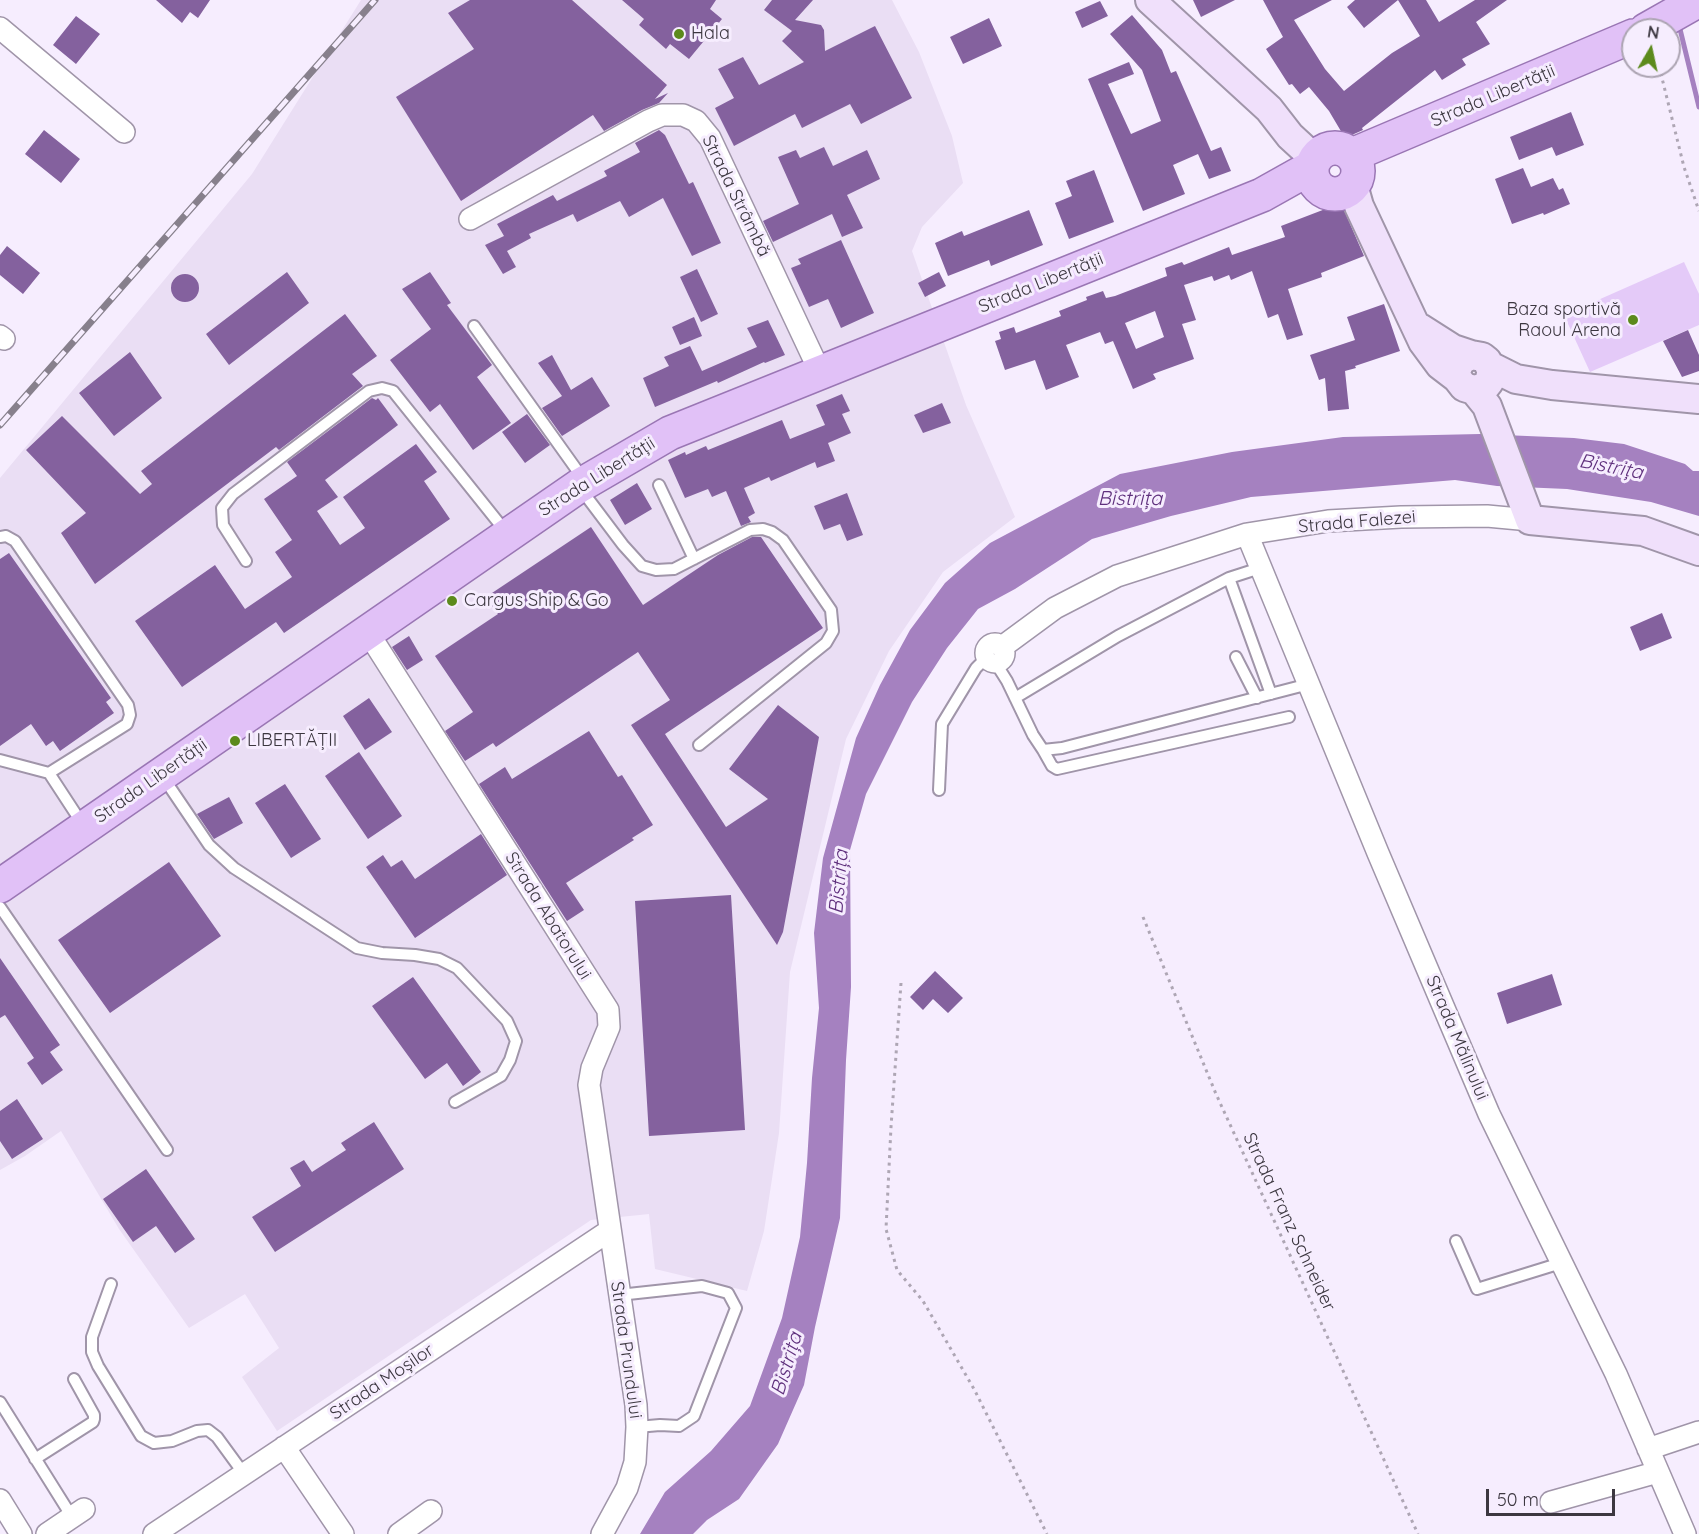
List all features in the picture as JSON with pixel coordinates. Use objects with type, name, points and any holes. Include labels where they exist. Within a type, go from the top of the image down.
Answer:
[{"type":"main road","name":"Strada Libertății","points":[[1681,18],[1697,11]]},
{"type":"main road","name":"Strada Libertății","points":[[1338,175],[1621,46]]},
{"type":"main road","name":"Strada Libertății","points":[[0,886],[508,534],[582,484],[670,433],[1262,195],[1338,175],[1404,154],[1621,62]]},
{"type":"street","points":[[1150,0],[1338,175],[1416,326],[1453,349],[1484,384],[1526,511]]},
{"type":"street","points":[[0,28],[124,132]]},
{"type":"street","name":"Strada Strâmbă","points":[[470,219],[648,121],[662,115],[683,115],[696,121],[710,138],[820,372]]},
{"type":"street","points":[[1484,384],[1552,385],[1699,399]]},
{"type":"street","name":"Strada Falezei","points":[[996,657],[1055,608],[1117,576],[1247,534],[1328,520],[1487,516],[1526,511],[1643,531],[1699,551]]},
{"type":"street","name":"Strada Mălinului","points":[[1247,534],[1489,1114],[1616,1374],[1685,1534]]},
{"type":"street","name":"Strada Abatorului","points":[[367,631],[608,1010],[609,1027],[592,1068],[589,1085],[609,1231]]},
{"type":"street","name":"Strada Prundului","points":[[602,1534],[627,1488],[635,1462],[637,1426],[636,1405],[609,1231]]},
{"type":"street","name":"Strada Moșilor","points":[[154,1534],[609,1231]]},
{"type":"street","points":[[1648,1449],[1699,1432]]},
{"type":"street","points":[[284,1447],[343,1534]]},
{"type":"street","points":[[1551,1502],[1658,1472]]},
{"type":"street","points":[[0,1500],[21,1534]]},
{"type":"street","points":[[399,1534],[431,1511]]},
{"type":"street","points":[[47,1534],[78,1513]]},
{"type":"lane","points":[[474,326],[622,545],[642,566],[656,570],[674,569],[750,530],[763,529],[783,540],[831,610],[833,631],[826,643],[699,745]]},
{"type":"lane","points":[[246,561],[223,525],[222,508],[233,494],[369,391],[382,388],[393,391],[508,534]]},
{"type":"lane","points":[[659,485],[694,559]]},
{"type":"lane","points":[[0,537],[6,536],[15,541],[128,705],[130,715],[127,724],[49,772]]},
{"type":"lane","points":[[1015,698],[1118,636],[1229,578],[1260,568]]},
{"type":"lane","points":[[1229,578],[1271,694]]},
{"type":"lane","points":[[939,790],[942,724],[976,668],[996,657],[1034,735],[1052,766],[1057,769],[1289,717]]},
{"type":"lane","points":[[1236,657],[1257,698]]},
{"type":"lane","points":[[1043,750],[1062,748],[1309,684]]},
{"type":"lane","points":[[0,760],[49,772],[85,827]]},
{"type":"lane","points":[[161,774],[209,845],[234,868],[357,948],[439,959],[457,968],[507,1022],[516,1041],[510,1060],[501,1076],[455,1102]]},
{"type":"lane","points":[[0,908],[167,1150]]},
{"type":"lane","points":[[1456,1241],[1477,1289],[1561,1263]]},
{"type":"lane","points":[[111,1284],[92,1337],[92,1352],[98,1366],[141,1436],[154,1443],[172,1441],[196,1431],[208,1430],[217,1437],[244,1474]]},
{"type":"lane","points":[[619,1294],[702,1286],[728,1293],[736,1308],[694,1416],[679,1426],[637,1426]]},
{"type":"lane","points":[[35,1459],[93,1422],[94,1415],[74,1379]]},
{"type":"lane","points":[[0,1402],[35,1459],[78,1513]]},
{"type":"path","points":[[1662,78],[1684,167],[1699,211]]},
{"type":"path","name":"Strada Franz Schneider","points":[[1143,917],[1216,1094],[1418,1534]]},
{"type":"path","points":[[901,983],[886,1229],[897,1270],[922,1301],[974,1389],[1047,1534]]},
{"type":"shaded area","points":[[361,0],[892,0],[919,52],[952,136],[963,183],[922,227],[912,251],[966,405],[1015,517],[943,572],[889,651],[846,739],[790,972],[779,1133],[764,1231],[747,1291],[655,1269],[649,1214],[591,1220],[277,1431],[242,1377],[279,1348],[245,1294],[189,1328],[119,1229],[61,1131],[0,1170],[0,478],[252,174]]},
{"type":"shaded area","name":"Baza sportivă Raoul Arena","points":[[1684,262],[1699,294],[1699,325],[1590,372],[1564,315]]},
{"type":"water","name":"Bistrița","points":[[1480,434],[1574,438],[1624,444],[1685,464],[1693,471],[1699,471],[1699,516],[1651,502],[1567,489],[1497,486],[1455,480],[1251,497],[1171,516],[1092,539],[1015,589],[978,609],[947,648],[912,702],[866,794],[850,850],[851,987],[840,1218],[804,1385],[778,1444],[739,1499],[707,1520],[693,1534],[640,1534],[665,1492],[711,1451],[750,1406],[782,1318],[800,1237],[807,1163],[819,1008],[814,933],[823,858],[856,738],[880,685],[910,630],[945,583],[990,543],[1120,474],[1232,452],[1343,437]]},
{"type":"building","points":[[156,0],[210,0],[198,18],[190,12],[182,23]]},
{"type":"building","points":[[470,0],[572,0],[667,85],[655,99],[668,93],[659,103],[604,131],[593,115],[461,201],[396,97],[474,49],[448,13]]},
{"type":"building","name":"Hala","points":[[622,0],[716,0],[710,9],[722,19],[689,59],[670,44],[666,49],[639,25],[644,19]]},
{"type":"building","points":[[772,0],[813,0],[795,20],[821,25],[824,30],[825,51],[875,26],[912,98],[861,124],[850,104],[802,128],[795,114],[734,146],[715,108],[734,98],[718,69],[743,57],[759,85],[804,62],[782,41],[792,31],[764,10]]},
{"type":"building","points":[[1193,0],[1235,0],[1201,17]]},
{"type":"building","points":[[1263,0],[1332,0],[1294,20],[1325,69],[1344,91],[1392,53],[1420,36],[1398,0],[1426,0],[1439,22],[1475,0],[1507,0],[1476,22],[1490,44],[1462,59],[1466,65],[1442,80],[1435,70],[1362,128],[1363,130],[1345,138],[1329,111],[1309,87],[1300,94],[1292,84],[1289,85],[1266,49],[1283,37]]},
{"type":"building","points":[[1355,0],[1398,0],[1364,28],[1347,7]]},
{"type":"building","points":[[1100,1],[1108,16],[1082,28],[1075,12]]},
{"type":"building","points":[[1132,15],[1162,50],[1171,73],[1176,71],[1211,151],[1221,147],[1231,171],[1209,179],[1198,154],[1173,165],[1185,194],[1143,211],[1088,79],[1129,62],[1134,74],[1108,84],[1131,134],[1161,121],[1142,70],[1110,34]]},
{"type":"building","points":[[76,16],[100,34],[76,64],[53,45]]},
{"type":"building","points":[[989,18],[1002,46],[963,64],[950,37]]},
{"type":"building","points":[[1571,112],[1584,145],[1556,156],[1552,147],[1519,160],[1510,137]]},
{"type":"building","points":[[44,130],[80,159],[61,183],[25,154]]},
{"type":"building","points":[[659,130],[665,135],[689,184],[693,182],[721,243],[692,256],[663,198],[629,217],[620,201],[577,222],[573,214],[529,234],[531,238],[507,251],[516,267],[503,274],[485,245],[504,236],[497,224],[553,195],[557,201],[607,176],[604,171],[640,152],[635,143]]},
{"type":"building","points":[[824,147],[833,166],[867,150],[880,179],[847,195],[863,228],[842,237],[832,214],[773,242],[763,221],[799,204],[778,157],[796,150],[800,158]]},
{"type":"building","points":[[1523,168],[1531,187],[1553,178],[1559,190],[1563,188],[1570,204],[1544,215],[1543,213],[1512,224],[1495,179]]},
{"type":"building","points":[[1094,170],[1114,222],[1069,239],[1055,203],[1072,196],[1066,181]]},
{"type":"building","points":[[1341,203],[1364,256],[1321,273],[1322,277],[1288,289],[1303,335],[1287,340],[1278,314],[1268,318],[1252,271],[1231,280],[1229,275],[1214,281],[1212,276],[1184,285],[1196,320],[1182,324],[1194,359],[1153,374],[1156,379],[1133,389],[1113,341],[1105,344],[1100,332],[1066,345],[1079,377],[1046,390],[1035,360],[1005,370],[995,341],[1001,339],[999,332],[1014,327],[1016,333],[1061,316],[1059,311],[1103,291],[1106,298],[1115,296],[1167,276],[1165,268],[1182,262],[1184,265],[1229,247],[1232,255],[1285,237],[1281,226]],"holes":[[[1155,311],[1164,337],[1136,349],[1125,323]]]},
{"type":"building","points":[[1029,210],[1043,245],[991,266],[989,260],[948,276],[935,243],[962,231],[964,236]]},
{"type":"building","points":[[841,240],[874,313],[841,328],[828,299],[809,307],[791,268],[801,264],[798,259]]},
{"type":"building","points":[[7,246],[40,273],[23,294],[0,275],[0,255]]},
{"type":"building","points":[[697,269],[718,314],[701,322],[680,277]]},
{"type":"building","points":[[287,272],[309,303],[229,365],[206,334]]},
{"type":"building","points":[[430,272],[451,303],[447,305],[492,365],[477,377],[511,423],[473,450],[440,404],[430,412],[390,360],[431,329],[402,289]]},
{"type":"building","points":[[939,272],[946,286],[925,297],[918,283]]},
{"type":"building","points":[[185,274],[195,278],[199,288],[195,298],[185,302],[175,298],[171,288],[175,278]]},
{"type":"building","points":[[1384,304],[1400,351],[1345,371],[1349,409],[1328,411],[1325,378],[1319,380],[1310,355],[1355,340],[1347,317]]},
{"type":"building","points":[[345,314],[377,356],[352,374],[363,386],[279,450],[276,447],[95,584],[61,533],[86,513],[26,450],[62,416],[140,494],[152,484],[141,471]]},
{"type":"building","points":[[694,317],[702,336],[680,345],[672,327]]},
{"type":"building","points":[[768,320],[785,355],[655,407],[643,378],[669,366],[664,357],[690,346],[702,371],[757,347],[747,328]]},
{"type":"building","points":[[1688,330],[1699,355],[1699,371],[1682,377],[1663,341]]},
{"type":"building","points":[[130,352],[162,398],[114,436],[79,393]]},
{"type":"building","points":[[552,355],[571,390],[592,377],[610,406],[562,436],[542,408],[562,396],[538,363]]},
{"type":"building","points":[[842,394],[850,411],[842,414],[851,433],[828,443],[835,461],[817,468],[815,462],[771,481],[769,477],[744,488],[755,513],[748,517],[751,522],[741,526],[726,491],[712,497],[708,489],[685,498],[668,460],[706,446],[708,450],[782,420],[790,439],[825,425],[816,405]]},
{"type":"building","points":[[372,398],[376,400],[378,398],[398,425],[325,480],[338,497],[317,511],[340,545],[365,528],[343,497],[416,444],[437,472],[424,481],[450,519],[284,633],[276,622],[182,687],[135,621],[215,565],[245,609],[292,577],[275,552],[292,540],[264,499],[297,476],[287,462]]},
{"type":"building","points":[[942,403],[951,423],[923,433],[914,415]]},
{"type":"building","points":[[527,414],[550,445],[525,463],[502,432]]},
{"type":"building","points":[[637,483],[652,509],[625,525],[610,500]]},
{"type":"building","points":[[847,493],[863,535],[847,541],[840,524],[824,530],[814,506]]},
{"type":"building","points":[[591,527],[643,605],[718,555],[752,537],[761,537],[823,628],[665,734],[726,827],[768,799],[729,769],[778,705],[819,737],[783,932],[777,945],[631,725],[670,700],[638,652],[496,747],[493,743],[465,761],[445,731],[473,712],[435,656],[498,614],[486,597]]},
{"type":"building","points":[[9,553],[111,698],[106,702],[114,713],[60,751],[53,741],[46,746],[31,724],[0,746],[0,559]]},
{"type":"building","points":[[1662,613],[1672,638],[1640,651],[1630,627]]},
{"type":"building","points":[[409,636],[423,660],[407,670],[392,647]]},
{"type":"building","points":[[369,698],[392,732],[365,750],[343,716]]},
{"type":"building","points":[[589,731],[618,777],[622,775],[653,825],[632,838],[634,840],[566,883],[584,910],[567,921],[479,784],[505,767],[512,779]]},
{"type":"building","points":[[359,752],[402,816],[368,839],[325,776]]},
{"type":"building","points":[[285,784],[321,839],[291,858],[255,803]]},
{"type":"building","points":[[229,797],[243,823],[214,839],[197,814]]},
{"type":"building","points":[[481,834],[507,875],[415,938],[366,867],[383,855],[391,867],[402,860],[415,879]]},
{"type":"building","points":[[169,862],[221,936],[110,1013],[58,940]]},
{"type":"building","points":[[731,895],[745,1130],[649,1136],[635,901]]},
{"type":"building","points":[[0,958],[60,1045],[50,1052],[63,1070],[42,1085],[27,1063],[34,1058],[5,1015],[0,1018]]},
{"type":"building","points":[[935,971],[963,998],[948,1013],[933,999],[923,1010],[910,997]]},
{"type":"building","points":[[1552,974],[1562,1005],[1507,1024],[1497,993]]},
{"type":"building","points":[[413,977],[481,1072],[463,1086],[447,1063],[425,1079],[372,1006]]},
{"type":"building","points":[[17,1099],[43,1139],[12,1159],[0,1141],[0,1111]]},
{"type":"building","points":[[374,1122],[404,1169],[275,1252],[252,1217],[301,1186],[290,1168],[304,1160],[312,1172],[346,1150],[341,1143]]},
{"type":"building","points":[[146,1169],[195,1239],[175,1253],[156,1226],[133,1242],[103,1199]]},
{"type":"waterway","points":[[1681,33],[1699,107]]},
{"type":"railway","points":[[0,425],[375,0]]},
{"type":"place","name":"Hala","points":[[679,34]]},
{"type":"place","name":"Baza sportivă Raoul Arena","points":[[1633,320]]},
{"type":"place","name":"Cargus Ship & Go","points":[[452,601]]},
{"type":"place","name":"LIBERTĂȚII","points":[[235,741]]}]
